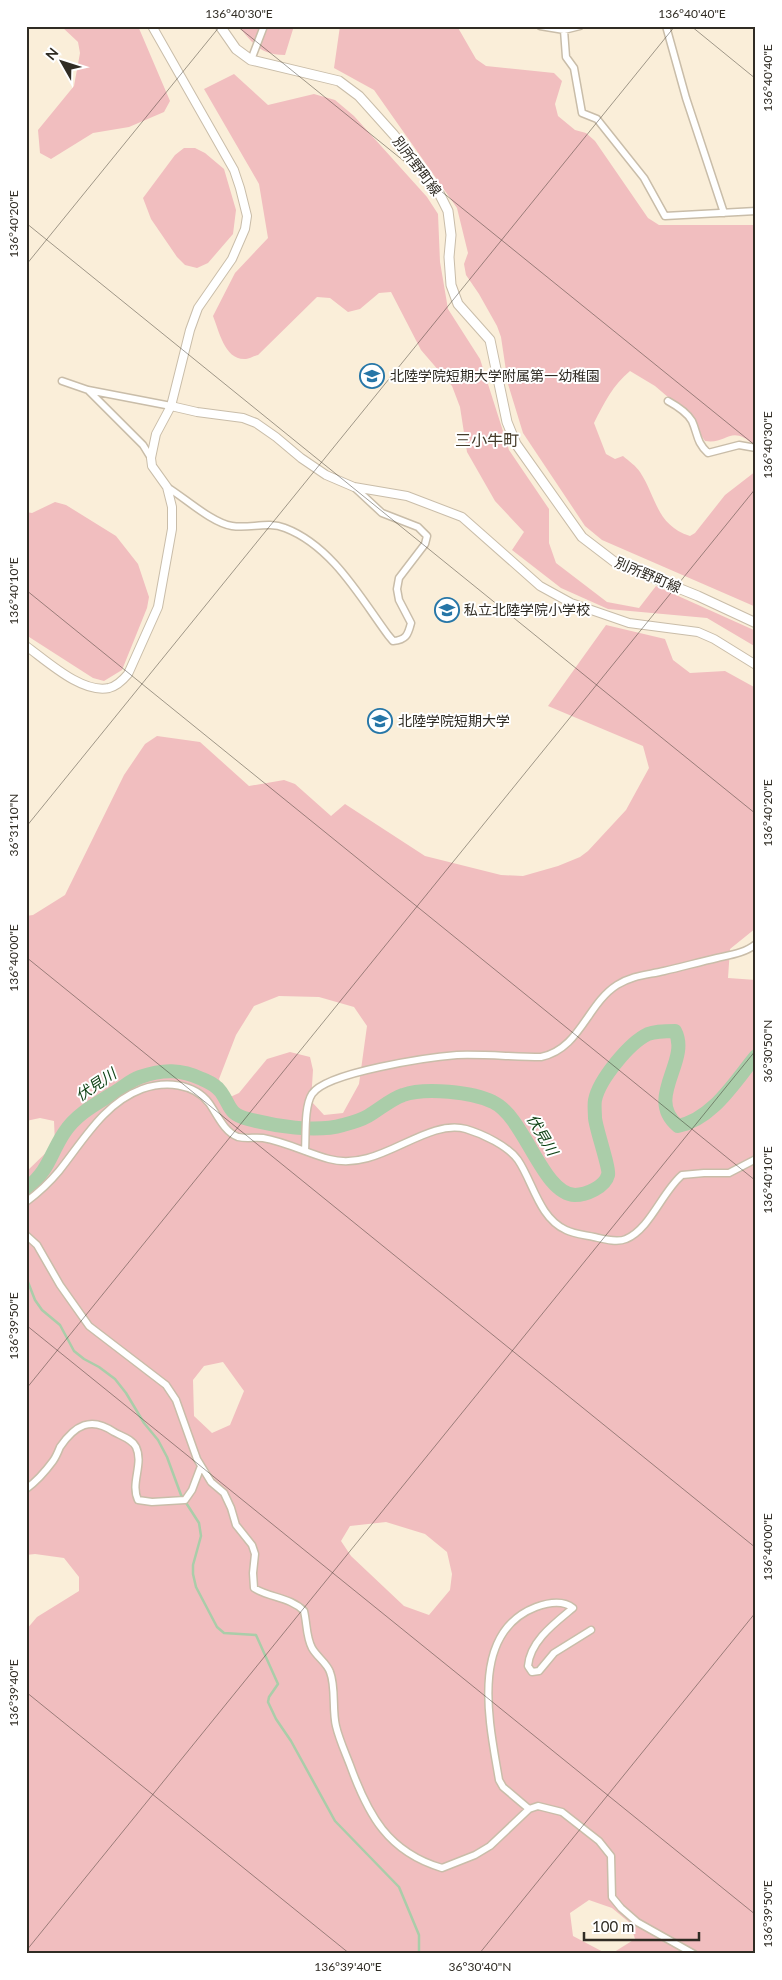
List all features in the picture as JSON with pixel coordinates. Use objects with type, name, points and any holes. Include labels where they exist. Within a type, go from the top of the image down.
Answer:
[{"type":"main road","name":"別所野町線","points":[[220,26],[236,49],[251,60],[339,81],[359,96],[388,128],[439,193],[448,211],[451,235],[449,257],[451,285],[458,304],[490,340],[507,422],[516,444],[582,537],[616,563],[698,596],[756,623]]},
{"type":"street","points":[[152,26],[234,170],[246,216],[245,229],[232,259],[198,308],[190,330],[171,406],[156,434],[151,458],[152,466],[167,487],[223,524],[235,527],[272,525],[285,528],[302,536],[343,573],[393,641],[404,639],[411,624],[399,600],[397,589],[400,578],[426,544],[427,536],[418,527],[382,513],[354,488]]},
{"type":"street","points":[[251,60],[264,26]]},
{"type":"street","points":[[540,26],[564,30],[580,26]]},
{"type":"street","points":[[666,26],[724,214]]},
{"type":"street","points":[[564,30],[566,57],[574,68],[582,113],[597,119],[644,178],[665,216],[756,212]]},
{"type":"street","points":[[62,381],[88,390],[197,412],[243,418],[256,424],[326,475],[354,488],[406,496],[462,516],[540,586],[571,603],[629,623],[698,632],[714,639],[740,657],[756,665]]},
{"type":"street","points":[[88,390],[143,445],[151,458]]},
{"type":"street","points":[[668,401],[687,414],[692,422],[700,445],[708,453],[739,445],[756,448]]},
{"type":"street","points":[[26,646],[91,688],[109,688],[121,682],[128,674],[158,607],[172,529],[172,508],[167,487]]},
{"type":"street","points":[[305,1151],[308,1109],[312,1094],[320,1087],[364,1071],[415,1060],[458,1055],[541,1058],[551,1055],[566,1046],[608,992],[618,985],[641,974],[738,954],[756,944]]},
{"type":"street","points":[[26,1202],[57,1173],[104,1113],[118,1101],[140,1090],[155,1086],[173,1085],[193,1089],[208,1102],[228,1130],[238,1136],[262,1138],[331,1160],[357,1159],[383,1154],[436,1130],[451,1127],[466,1129],[500,1145],[517,1159],[550,1218],[565,1230],[603,1240],[626,1239],[638,1231],[682,1175],[729,1173],[756,1159]]},
{"type":"street","points":[[26,1235],[37,1245],[69,1298],[89,1326],[166,1385],[176,1400],[201,1466],[211,1482],[224,1493],[236,1525],[252,1545],[254,1554],[252,1574],[254,1588],[260,1592],[292,1602],[304,1611],[307,1635],[312,1649],[331,1673],[336,1725],[362,1799],[369,1812],[388,1836],[412,1856],[442,1868],[475,1855],[490,1846],[524,1812],[538,1806],[562,1812],[599,1841],[611,1856],[612,1897],[620,1908],[637,1922],[694,1954]]},
{"type":"street","points":[[26,1489],[37,1481],[74,1430],[84,1424],[94,1423],[105,1426],[136,1446],[139,1458],[134,1492],[138,1500],[152,1502],[185,1500],[192,1490],[201,1466]]},
{"type":"street","points":[[529,1810],[503,1787],[499,1780],[490,1710],[489,1677],[495,1647],[507,1628],[520,1615],[552,1603],[568,1604],[573,1608],[548,1629],[532,1651],[528,1666],[532,1672],[539,1672],[554,1653],[591,1630]]},
{"type":"shaded area","points":[[61,26],[138,26],[170,101],[164,112],[129,127],[93,133],[51,159],[40,153],[38,130],[74,86],[80,53],[78,42]]},
{"type":"shaded area","points":[[238,26],[294,26],[285,55],[269,53],[258,47]]},
{"type":"shaded area","points":[[340,26],[457,26],[476,59],[486,66],[554,73],[562,81],[555,104],[558,116],[575,130],[586,133],[595,141],[648,218],[659,225],[756,225],[756,447],[740,436],[735,435],[719,440],[705,441],[682,409],[655,386],[630,371],[605,401],[594,423],[606,454],[615,459],[623,456],[634,466],[646,482],[664,518],[670,525],[690,536],[695,533],[725,495],[756,471],[756,607],[602,540],[585,526],[523,433],[508,384],[501,337],[479,294],[466,275],[464,264],[468,253],[457,208],[374,90],[334,68]]},
{"type":"shaded area","points":[[234,74],[268,105],[314,94],[335,100],[354,116],[427,197],[438,214],[440,262],[448,309],[480,359],[509,450],[549,509],[549,543],[556,563],[607,602],[639,608],[656,586],[756,631],[756,647],[707,618],[608,609],[561,588],[512,550],[524,532],[495,501],[467,452],[460,407],[452,386],[421,350],[391,292],[379,293],[360,309],[348,312],[330,298],[317,297],[258,355],[247,359],[239,358],[228,350],[213,316],[235,273],[268,238],[259,184],[204,89]]},
{"type":"shaded area","points":[[184,148],[195,148],[205,153],[224,169],[236,210],[233,234],[208,263],[197,268],[185,265],[177,257],[151,219],[143,198],[175,155]]},
{"type":"shaded area","points":[[55,502],[66,505],[116,536],[138,564],[149,597],[147,608],[122,670],[104,681],[93,678],[26,635],[26,512],[32,513]]},
{"type":"shaded area","points":[[606,625],[665,639],[673,660],[690,673],[725,671],[754,687],[756,693],[756,928],[730,949],[728,978],[756,980],[756,1954],[611,1954],[635,1939],[630,1923],[612,1908],[589,1900],[570,1913],[573,1936],[607,1954],[26,1954],[26,1630],[37,1617],[79,1591],[79,1577],[64,1558],[35,1554],[26,1555],[26,1172],[55,1144],[54,1121],[40,1118],[26,1121],[26,916],[33,915],[65,895],[124,775],[145,744],[157,736],[200,742],[249,786],[284,780],[295,784],[331,816],[345,804],[425,856],[501,875],[523,876],[558,866],[580,857],[588,851],[626,810],[649,768],[643,746],[548,706]],"holes":[[[279,996],[319,997],[354,1007],[367,1026],[359,1084],[343,1113],[324,1115],[311,1101],[313,1070],[310,1057],[290,1052],[267,1059],[239,1093],[228,1098],[219,1079],[236,1035],[254,1006]],[[223,1362],[244,1391],[230,1425],[212,1433],[194,1416],[193,1380],[204,1366]],[[386,1522],[425,1534],[447,1552],[452,1574],[450,1590],[429,1615],[404,1606],[351,1556],[341,1541],[350,1526]]]},
{"type":"waterway","name":"伏見川","points":[[26,1189],[40,1175],[64,1133],[81,1114],[137,1078],[148,1074],[172,1071],[187,1073],[217,1087],[233,1112],[237,1115],[258,1122],[295,1128],[332,1127],[349,1123],[368,1116],[403,1095],[424,1091],[462,1093],[484,1098],[504,1110],[515,1123],[553,1182],[563,1191],[579,1195],[599,1187],[608,1175],[595,1118],[595,1102],[602,1083],[632,1045],[654,1032],[675,1031],[678,1043],[677,1055],[666,1092],[665,1104],[669,1115],[678,1126],[691,1122],[713,1107],[756,1056]]},
{"type":"waterway","points":[[26,1277],[35,1300],[42,1310],[60,1325],[74,1351],[115,1379],[144,1423],[158,1440],[167,1457],[181,1495],[199,1523],[201,1536],[193,1565],[196,1587],[217,1627],[224,1633],[256,1635],[278,1684],[269,1697],[268,1702],[276,1719],[291,1741],[335,1821],[399,1887],[419,1935],[419,1954]]},
{"type":"place","name":"北陸学院短期大学附属第一幼稚園","points":[[372,376]]},
{"type":"place","name":"私立北陸学院小学校","points":[[447,610]]},
{"type":"place","name":"北陸学院短期大学","points":[[380,721]]},
{"type":"district","name":"三小牛町","points":[[487,440]]}]
